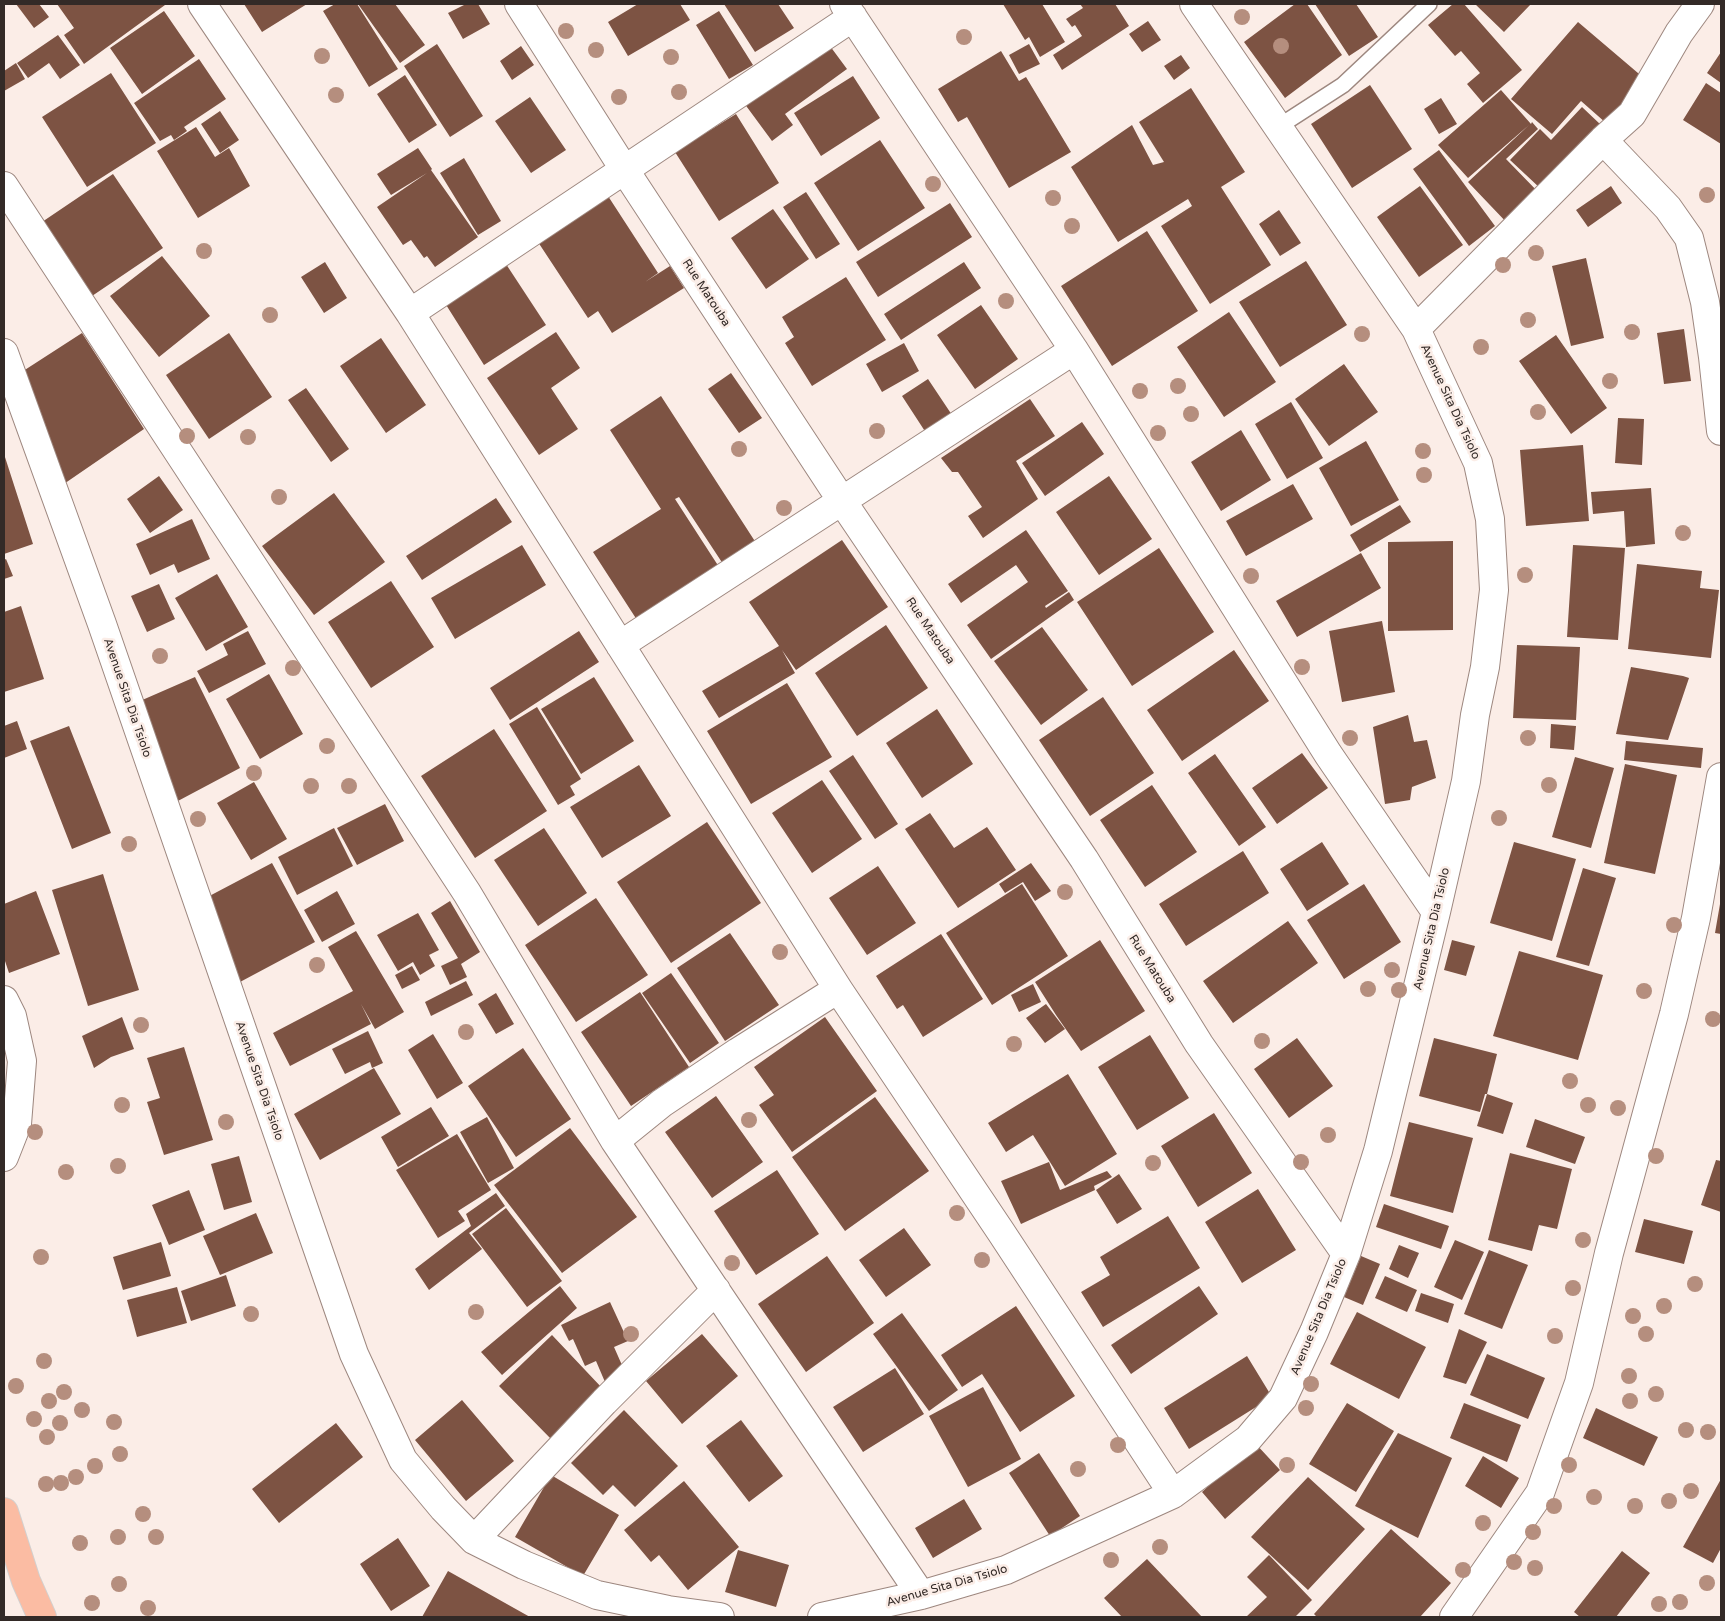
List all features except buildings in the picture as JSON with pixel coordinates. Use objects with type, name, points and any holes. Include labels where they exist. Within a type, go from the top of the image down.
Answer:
[{"type":"main road","points":[[4,1512],[26,1581],[42,1617]]},
{"type":"street","points":[[202,4],[410,312],[838,989],[1001,1232],[1173,1494]]},
{"type":"street","name":"Rue Matouba","points":[[519,4],[624,169],[842,501],[1084,859],[1199,1044],[1346,1254]]},
{"type":"street","name":"Avenue Sita Dia Tsiolo","points":[[822,1617],[921,1595],[1006,1570],[1173,1494],[1248,1439],[1284,1398],[1346,1254],[1378,1151],[1436,912],[1466,781],[1475,714],[1485,667],[1494,590],[1490,519],[1478,463],[1416,329],[1194,4]]},
{"type":"street","points":[[1416,329],[1603,140],[1632,114],[1679,33],[1700,4]]},
{"type":"street","points":[[410,312],[624,169],[848,11],[1074,350],[1328,754],[1436,912]]},
{"type":"street","points":[[1603,140],[1668,208],[1689,238],[1705,302],[1721,431]]},
{"type":"street","points":[[4,186],[467,893],[615,1142],[921,1595]]},
{"type":"street","points":[[620,645],[1074,350]]},
{"type":"street","name":"Avenue Sita Dia Tsiolo","points":[[4,352],[102,624],[354,1354],[403,1460],[442,1508],[474,1540],[524,1566],[597,1595],[668,1610],[720,1617]]},
{"type":"street","points":[[1454,1617],[1540,1493],[1579,1383],[1609,1253],[1674,1014],[1696,918],[1721,777]]},
{"type":"street","points":[[615,1142],[670,1098],[738,1052],[838,989]]},
{"type":"street","points":[[4,1000],[12,1016],[22,1061],[17,1124],[4,1158]]},
{"type":"street","points":[[474,1540],[604,1402],[716,1290]]},
{"type":"lane","points":[[1278,127],[1344,85],[1429,4]]}]
